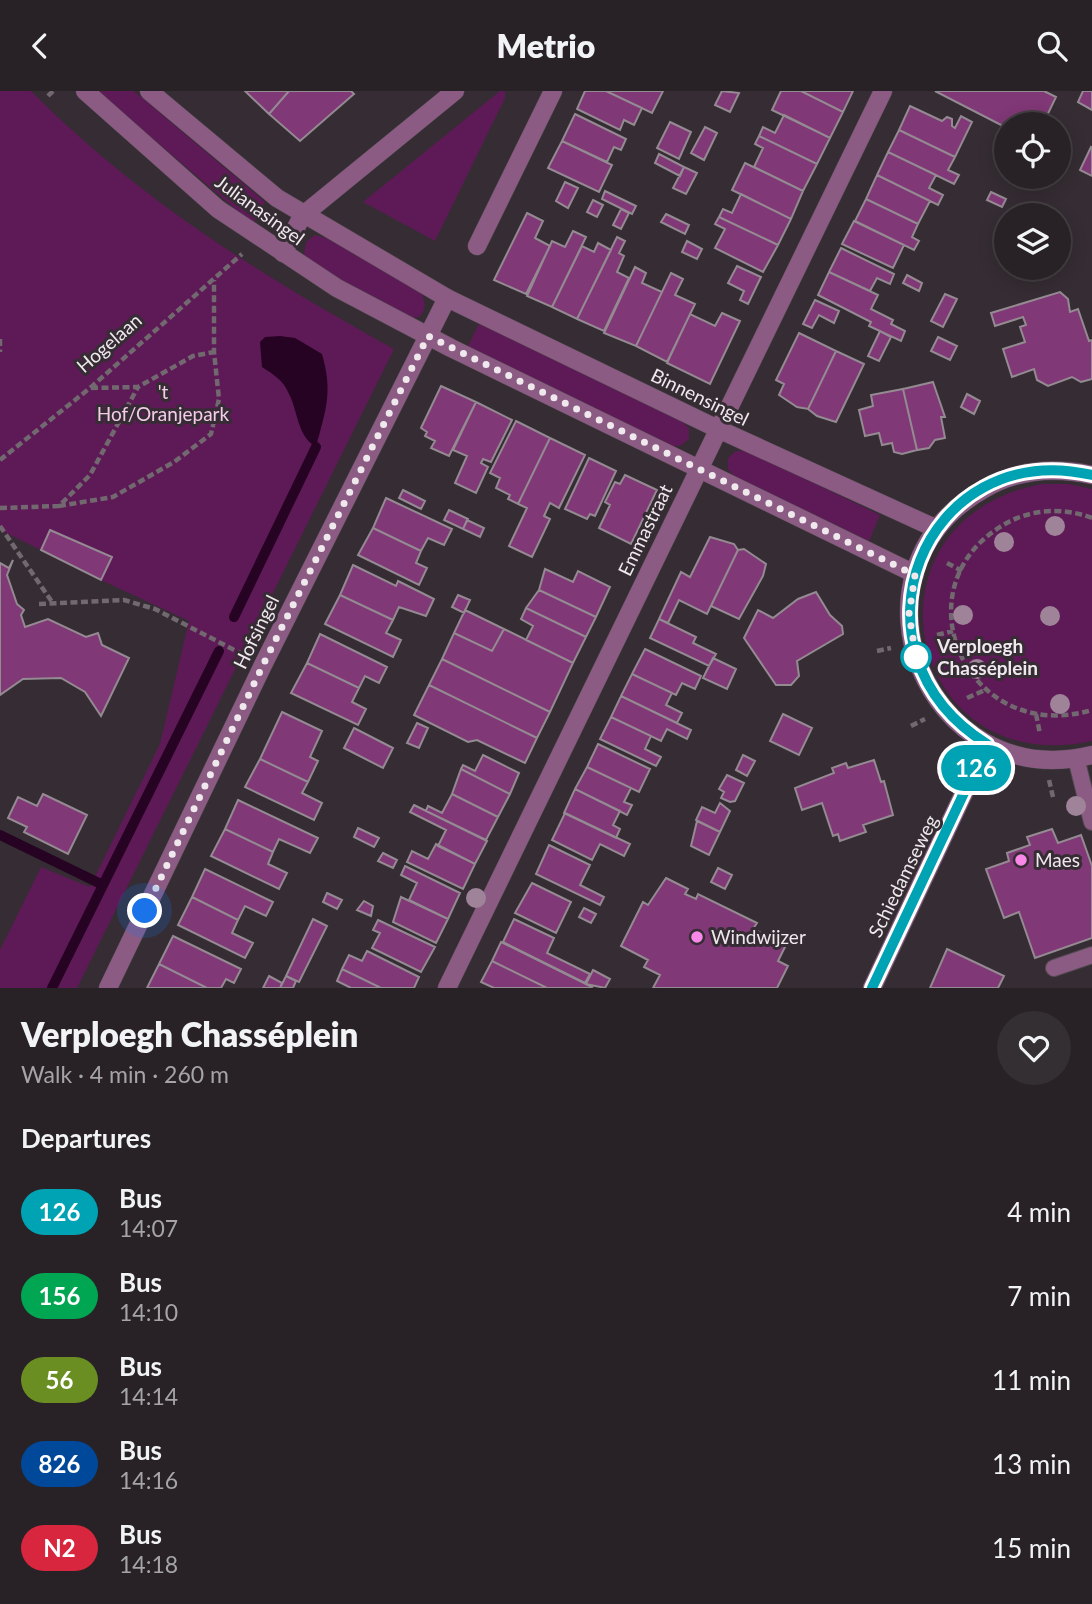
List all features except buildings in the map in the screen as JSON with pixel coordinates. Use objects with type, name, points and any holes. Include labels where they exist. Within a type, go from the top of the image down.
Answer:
[{"type":"street","name":"Julianasingel","points":[[85,91],[218,209],[337,288],[428,336]]},
{"type":"street","name":"Julianasingel","points":[[149,91],[230,161],[302,216],[447,298]]},
{"type":"street","points":[[283,253],[302,216],[454,91]]},
{"type":"street","points":[[477,246],[553,91]]},
{"type":"street","name":"Emmastraat","points":[[447,988],[883,91]]},
{"type":"street","name":"Binnensingel","points":[[447,298],[718,429],[937,529]]},
{"type":"street","name":"Hofsingel","points":[[108,988],[263,665],[447,298]]},
{"type":"street","points":[[428,336],[915,575]]},
{"type":"street","points":[[1084,757],[1030,758],[987,744],[944,710],[923,677],[909,629],[915,575],[937,529],[961,503],[1005,478],[1054,470],[1092,475]]},
{"type":"street","name":"Schiedamseweg","points":[[872,988],[987,744]]},
{"type":"lane","points":[[1084,757],[1092,822]]},
{"type":"lane","points":[[1054,968],[1092,955]]},
{"type":"path","points":[[48,96],[53,91]]},
{"type":"path","name":"Hogelaan","points":[[0,460],[90,388],[242,254]]},
{"type":"path","points":[[0,508],[59,506],[113,497],[174,462],[211,434],[219,400],[214,352],[214,280]]},
{"type":"path","points":[[0,338],[0,352]]},
{"type":"path","points":[[90,388],[138,387],[193,356],[214,352]]},
{"type":"path","points":[[59,506],[90,475],[138,387]]},
{"type":"path","points":[[1092,518],[1058,510],[1035,512],[994,530],[977,546],[964,564],[955,585],[952,608],[953,631],[970,674],[1004,704],[1048,717],[1072,716],[1092,710]]},
{"type":"path","points":[[0,526],[52,602]]},
{"type":"path","points":[[39,604],[124,600],[155,609],[263,665]]},
{"type":"green space","name":"'t Hof/Oranjepark","points":[[0,91],[31,91],[115,167],[203,233],[296,293],[394,349],[77,988],[0,988],[0,950],[41,867],[90,887],[160,744],[189,621],[101,580],[112,557],[51,530],[41,550],[0,530]]},
{"type":"green space","points":[[97,91],[134,91],[265,202],[253,224]]},
{"type":"green space","points":[[500,91],[505,91],[505,98],[435,241],[363,202]]},
{"type":"green space","points":[[315,235],[326,238],[421,292],[424,305],[422,314],[419,317],[406,318],[311,264],[304,254],[306,242]]},
{"type":"green space","points":[[479,324],[680,420],[689,428],[689,439],[680,446],[669,446],[467,348]]},
{"type":"green space","points":[[736,451],[747,451],[880,515],[869,541],[735,477],[728,469],[728,458]]},
{"type":"green space","name":"Verploegh Chasséplein","points":[[1042,484],[1068,484],[1092,489],[1092,741],[1029,743],[979,723],[944,687],[926,641],[925,592],[943,545],[982,507]]},
{"type":"shaded area","points":[[265,337],[295,338],[322,354],[328,390],[316,447],[301,430],[284,385],[262,367],[260,342]]},
{"type":"waterway","points":[[234,617],[316,447]]},
{"type":"waterway","points":[[52,988],[219,651]]},
{"type":"waterway","points":[[0,835],[103,885]]},
{"type":"bus line","name":"126","points":[[872,988],[959,809],[987,744],[944,710],[932,694],[916,659],[911,642],[909,614],[915,575],[923,552],[937,529],[961,503],[1005,478],[1054,470],[1092,475]]},
{"type":"place","name":"Verploegh Chasséplein","points":[[916,657]]},
{"type":"place","name":"Maes","points":[[1021,860]]},
{"type":"place","name":"Windwijzer","points":[[697,937]]},
{"type":"route","points":[[145,911],[263,665],[428,336],[915,575],[909,614],[911,642],[916,657]]}]
